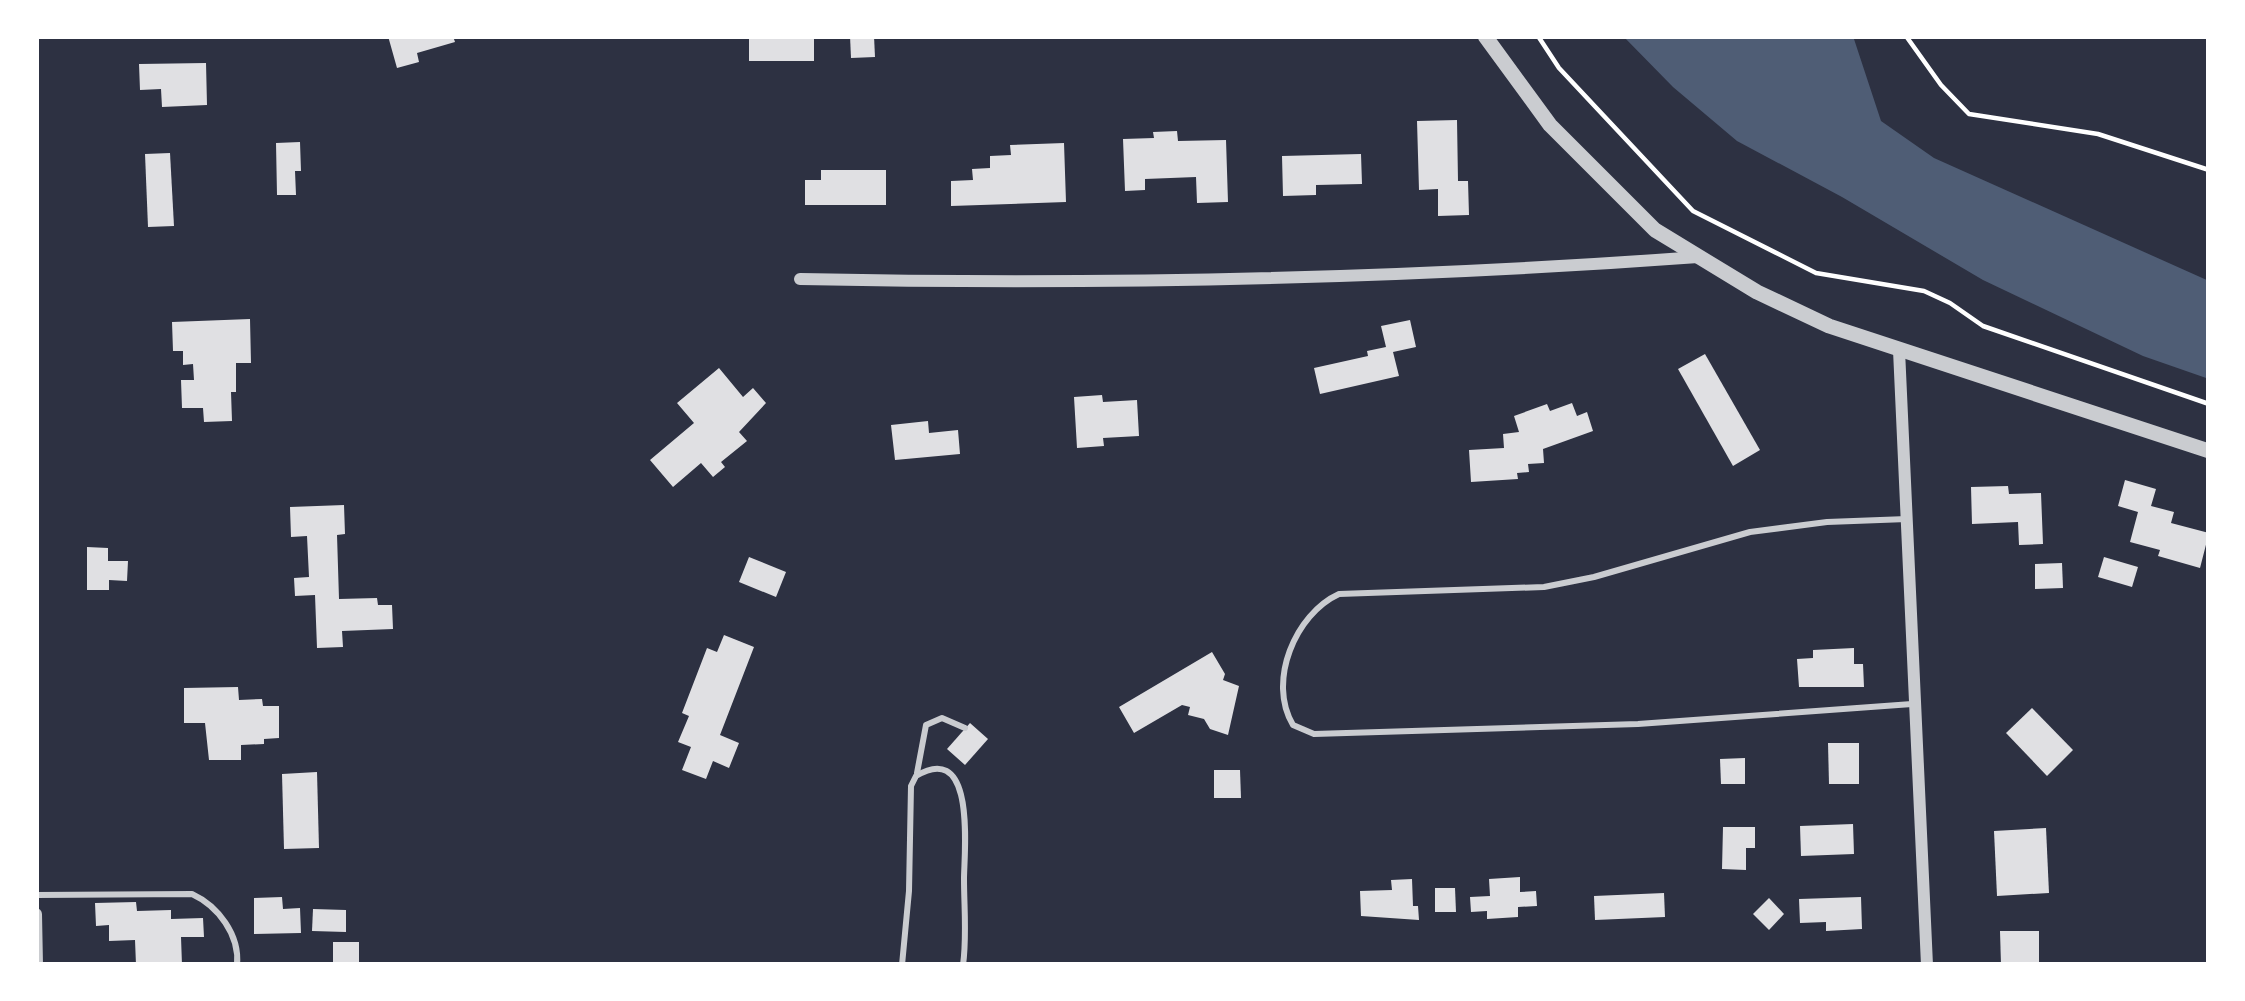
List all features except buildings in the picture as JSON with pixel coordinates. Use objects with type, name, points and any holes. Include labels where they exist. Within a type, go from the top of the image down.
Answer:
[{"type":"street","points":[[1485,36],[1550,124],[1655,230],[1799,313],[2209,451]]},
{"type":"street","points":[[800,279],[1006,282],[1506,270],[1700,256]]},
{"type":"street","points":[[1899,350],[1927,965]]},
{"type":"street","points":[[36,914],[38,965]]},
{"type":"lane","points":[[1907,519],[1827,522],[1750,532],[1544,587],[1339,594],[1312,610],[1302,624],[1291,648],[1285,698],[1293,725],[1314,734],[1638,724],[1915,704]]},
{"type":"lane","points":[[902,965],[909,891],[909,804],[926,725],[942,718],[965,728]]},
{"type":"lane","points":[[916,776],[933,769],[943,772],[963,796],[967,819],[963,965]]},
{"type":"lane","points":[[36,895],[192,894],[208,902],[228,928],[238,949],[237,965]]},
{"type":"path","points":[[1538,36],[1559,68],[1693,211],[1816,273],[1924,292],[1983,326],[2209,404]]},
{"type":"path","points":[[1906,36],[1969,114],[2098,134],[2209,170]]},
{"type":"water","points":[[1623,36],[1853,36],[1881,121],[1934,158],[2209,281],[2209,379],[2143,356],[1983,280],[1737,141],[1673,87]]}]
